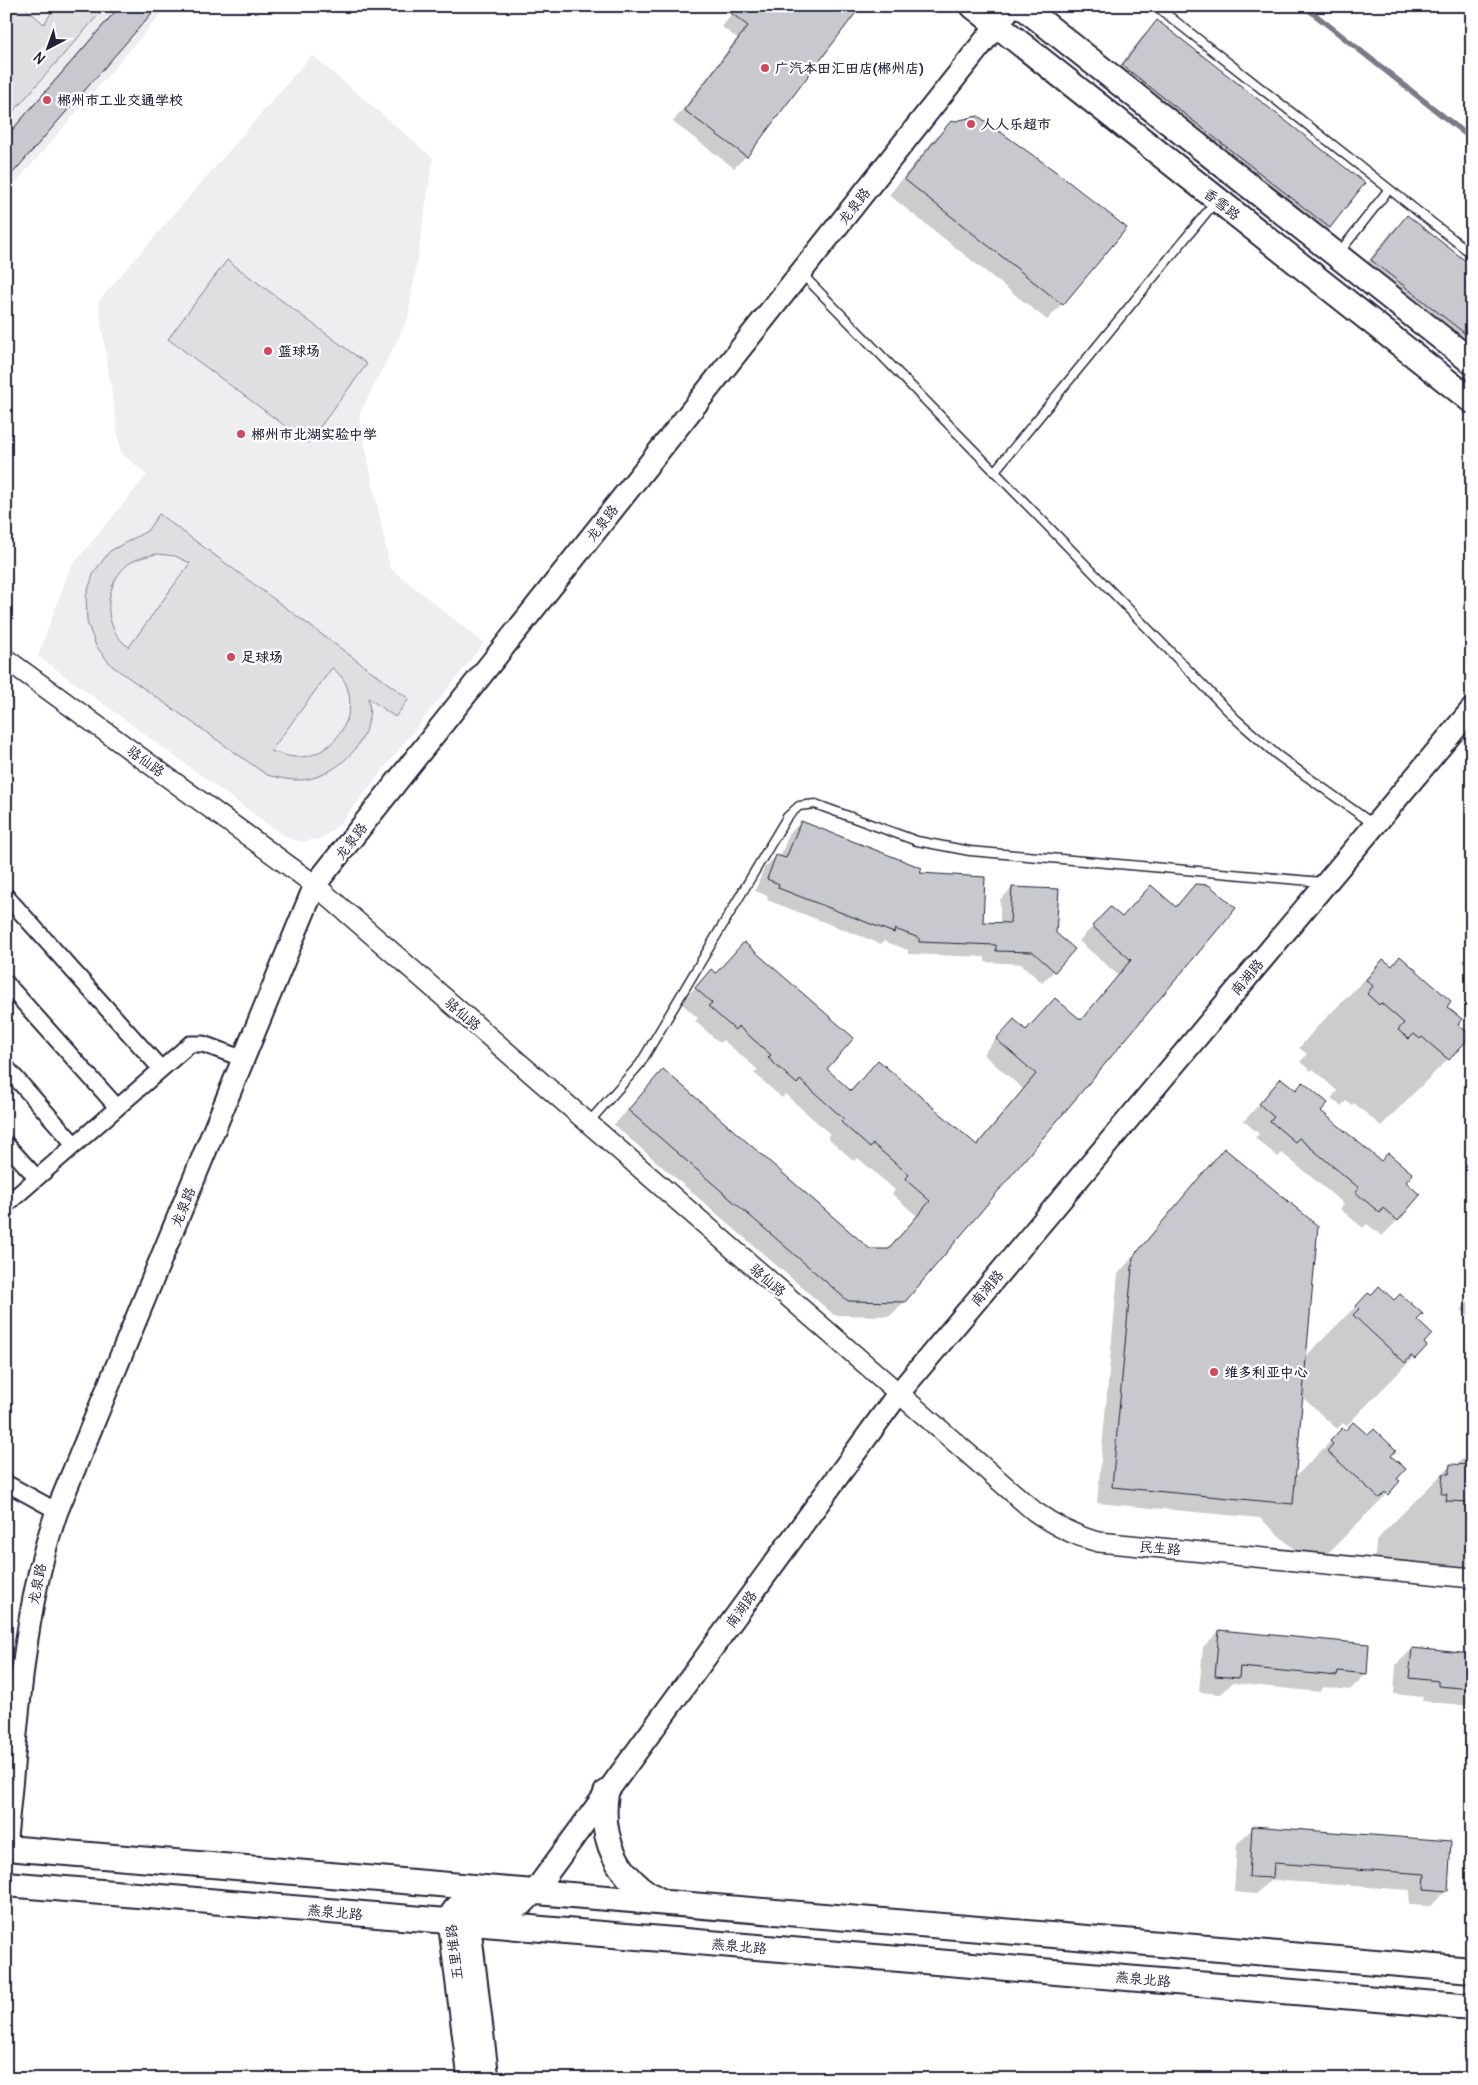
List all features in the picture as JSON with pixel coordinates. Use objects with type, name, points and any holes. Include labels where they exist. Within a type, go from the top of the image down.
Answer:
[{"type":"main road","name":"香雪路","points":[[973,6],[1472,402]]},
{"type":"main road","name":"龙泉路","points":[[6,1837],[34,1594],[44,1549],[57,1511],[316,885],[1012,6]]},
{"type":"main road","points":[[1022,6],[1472,362]]},
{"type":"main road","name":"南湖路","points":[[534,1892],[898,1394],[1472,709]]},
{"type":"main road","points":[[606,1794],[604,1822],[611,1850],[618,1863],[638,1887],[664,1902]]},
{"type":"main road","points":[[6,1848],[1472,1970]]},
{"type":"main road","name":"燕泉北路","points":[[6,1884],[1472,2006]]},
{"type":"main road","name":"五里堆路","points":[[488,2079],[458,1922],[453,1909],[463,1902],[522,1902],[534,1892]]},
{"type":"main road","name":"五里堆路","points":[[458,1922],[470,2079]]},
{"type":"street","name":"骆仙路","points":[[6,659],[316,885],[898,1394]]},
{"type":"street","points":[[6,896],[161,1069]]},
{"type":"street","points":[[6,983],[118,1107]]},
{"type":"street","points":[[6,1205],[161,1069],[194,1043],[203,1044],[244,1059]]},
{"type":"street","points":[[6,1067],[74,1145]]},
{"type":"street","points":[[6,1144],[37,1178]]},
{"type":"street","name":"民生路","points":[[898,1394],[1034,1511],[1056,1527],[1078,1537],[1099,1542],[1472,1578]]},
{"type":"street","points":[[6,1483],[57,1511]]},
{"type":"lane","points":[[1156,6],[1472,254]]},
{"type":"lane","points":[[1337,255],[1389,189]]},
{"type":"lane","points":[[994,472],[1217,200]]},
{"type":"lane","points":[[801,273],[1237,720],[1277,755],[1375,825]]},
{"type":"lane","points":[[588,1123],[640,1064],[787,817],[799,806],[816,804],[917,841],[970,851],[1327,882]]},
{"type":"shaded area","name":"郴州市工业交通学校","points":[[6,6],[168,6],[6,194]]},
{"type":"shaded area","points":[[6,6],[23,6],[44,24],[56,6],[106,6],[6,120]]},
{"type":"shaded area","name":"郴州市北湖实验中学","points":[[312,55],[433,158],[408,319],[359,415],[390,568],[484,643],[339,825],[322,838],[303,842],[278,832],[38,656],[70,568],[147,475],[121,453],[98,302]]},
{"type":"shaded area","name":"篮球场","points":[[227,260],[367,364],[308,443],[168,339]]},
{"type":"shaded area","points":[[159,514],[409,699],[395,717],[368,698],[370,711],[364,735],[348,757],[328,772],[304,780],[285,779],[267,775],[112,666],[96,646],[87,622],[86,596],[94,572],[110,551],[147,531]],"holes":[[[158,554],[175,556],[190,563],[129,647],[120,639],[110,619],[110,596],[113,585],[118,575],[130,563]],[[332,668],[343,679],[349,692],[350,707],[346,721],[339,734],[329,745],[316,753],[301,757],[286,756],[271,751]]]},
{"type":"building","points":[[120,6],[158,6],[6,181],[6,137]]},
{"type":"building","name":"广汽本田汇田店(郴州店)","points":[[722,6],[861,6],[747,157],[684,110],[748,26]]},
{"type":"building","points":[[1157,20],[1365,183],[1330,228],[1122,65]]},
{"type":"building","points":[[978,116],[1055,171],[1127,228],[1063,305],[904,179],[950,122]]},
{"type":"building","points":[[1407,215],[1472,266],[1472,339],[1371,260]]},
{"type":"building","points":[[801,821],[922,868],[920,873],[985,877],[983,922],[1010,923],[1012,887],[1059,889],[1056,933],[1075,949],[1055,972],[1033,952],[996,951],[996,945],[919,942],[919,938],[895,929],[894,933],[778,888],[779,884],[767,879],[776,855],[786,858]]},
{"type":"building","points":[[1195,884],[1209,885],[1236,908],[905,1302],[848,1301],[628,1110],[663,1069],[870,1249],[889,1249],[930,1201],[905,1179],[909,1175],[873,1144],[870,1148],[841,1122],[844,1119],[816,1094],[800,1080],[797,1084],[768,1058],[771,1055],[738,1026],[735,1030],[708,1006],[712,1003],[695,988],[711,969],[716,973],[744,942],[854,1038],[827,1069],[851,1091],[878,1060],[977,1145],[1036,1074],[996,1039],[1014,1019],[1026,1030],[1055,998],[1081,1020],[1131,960],[1092,926],[1110,907],[1122,917],[1151,885],[1176,907]]},
{"type":"building","points":[[1400,956],[1451,1001],[1447,1007],[1462,1019],[1458,1024],[1471,1036],[1449,1060],[1422,1037],[1420,1039],[1414,1034],[1409,1039],[1398,1030],[1404,1023],[1381,1003],[1379,1005],[1367,994],[1373,986],[1366,980],[1383,959],[1392,966]]},
{"type":"building","points":[[1281,1078],[1296,1090],[1303,1082],[1328,1103],[1321,1111],[1381,1161],[1388,1153],[1413,1174],[1406,1182],[1420,1195],[1398,1221],[1383,1208],[1380,1213],[1355,1192],[1359,1188],[1299,1138],[1295,1142],[1270,1121],[1274,1117],[1259,1104]]},
{"type":"building","name":"维多利亚中心","points":[[1224,1148],[1318,1226],[1293,1504],[1112,1487],[1133,1257]]},
{"type":"building","points":[[1379,1286],[1394,1300],[1400,1294],[1423,1314],[1417,1320],[1432,1334],[1424,1343],[1427,1346],[1415,1359],[1411,1356],[1405,1363],[1353,1315],[1359,1309],[1356,1306],[1368,1293],[1371,1295]]},
{"type":"building","points":[[1353,1422],[1368,1435],[1374,1429],[1396,1450],[1391,1456],[1406,1469],[1397,1479],[1400,1481],[1388,1495],[1385,1492],[1379,1498],[1327,1451],[1333,1444],[1330,1441],[1342,1428],[1345,1431]]},
{"type":"building","points":[[1450,1464],[1472,1465],[1472,1502],[1446,1501],[1447,1494],[1441,1494],[1443,1474],[1449,1474]]},
{"type":"building","points":[[1219,1630],[1369,1644],[1367,1674],[1338,1671],[1337,1676],[1240,1667],[1239,1678],[1215,1676]]},
{"type":"building","points":[[1412,1648],[1472,1654],[1472,1689],[1438,1686],[1438,1681],[1409,1678]]},
{"type":"building","points":[[1252,1826],[1451,1841],[1448,1891],[1424,1889],[1425,1874],[1274,1863],[1273,1878],[1249,1877]]},
{"type":"waterway","points":[[1304,6],[1472,139]]},
{"type":"place","name":"广汽本田汇田店(郴州店)","points":[[765,68]]},
{"type":"place","name":"郴州市工业交通学校","points":[[47,100]]},
{"type":"place","name":"人人乐超市","points":[[971,124]]},
{"type":"place","name":"篮球场","points":[[268,351]]},
{"type":"place","name":"郴州市北湖实验中学","points":[[241,434]]},
{"type":"place","name":"足球场","points":[[231,657]]},
{"type":"place","name":"维多利亚中心","points":[[1214,1372]]}]
